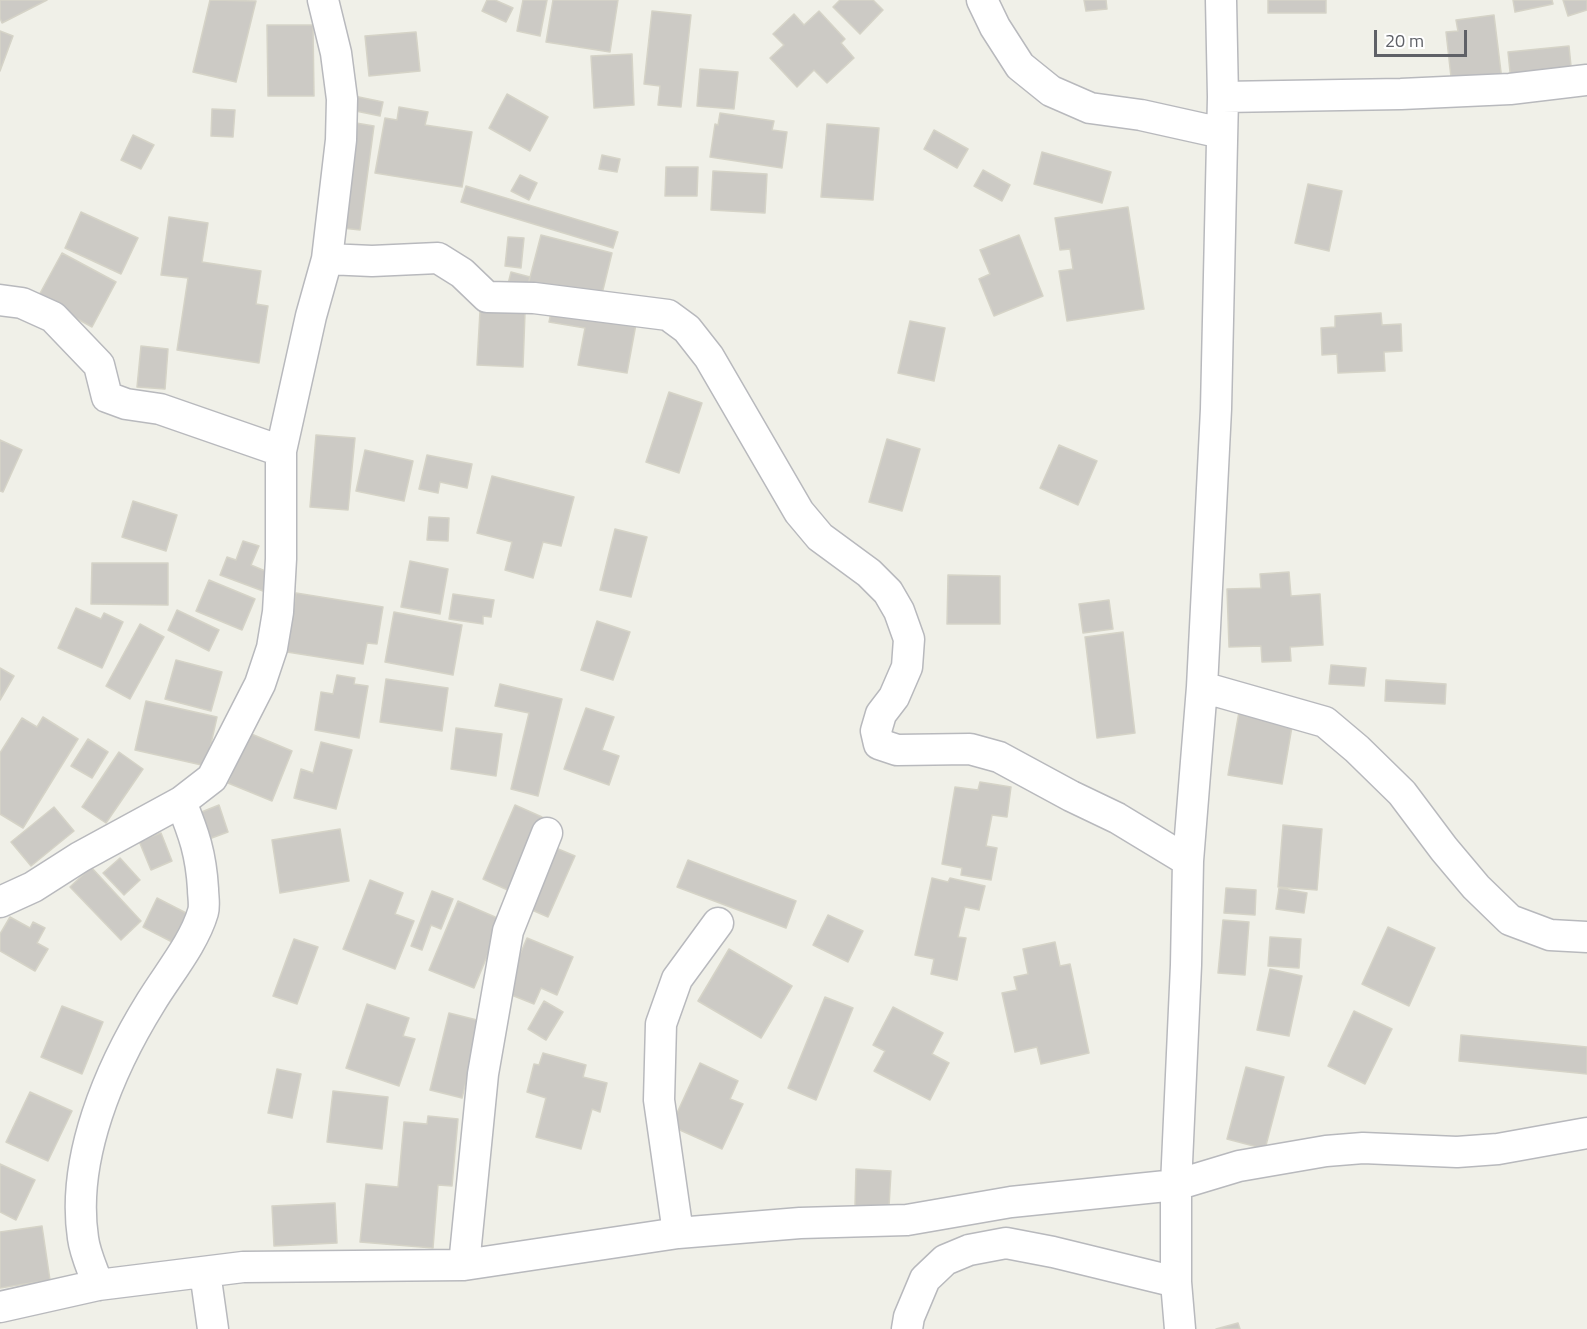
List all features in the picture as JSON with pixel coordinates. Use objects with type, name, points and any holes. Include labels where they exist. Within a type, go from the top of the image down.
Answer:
[{"type":"street","points":[[0,902],[33,887],[80,857],[181,802],[212,777],[260,684],[272,648],[278,612],[282,451],[311,316],[327,259],[341,140],[342,99],[336,53],[323,0]]},
{"type":"street","points":[[982,0],[995,27],[1020,66],[1051,91],[1090,108],[1222,133]]},
{"type":"street","points":[[1179,1329],[1176,1282],[1176,1185],[1186,965],[1188,861],[1202,687],[1216,409],[1222,133],[1221,0]]},
{"type":"street","points":[[1222,97],[1510,89],[1587,80]]},
{"type":"street","points":[[327,259],[372,261],[438,258],[462,273],[488,297],[534,298],[668,315],[687,329],[709,357],[799,512],[820,537],[869,573],[888,592],[899,611],[909,639],[908,667],[894,697],[881,714],[876,731],[879,744],[897,750],[970,749],[999,757],[1117,818],[1188,861]]},
{"type":"street","points":[[0,300],[22,303],[53,317],[99,365],[107,397],[126,405],[160,409],[282,451]]},
{"type":"street","points":[[1202,687],[1324,722],[1357,749],[1402,793],[1470,879],[1510,920],[1550,935],[1587,937]]},
{"type":"street","points":[[98,1285],[83,1239],[81,1201],[87,1154],[100,1104],[128,1039],[186,948],[204,910],[198,845],[181,802]]},
{"type":"street","points":[[464,1265],[483,1074],[508,931],[547,833]]},
{"type":"street","points":[[678,1233],[659,1100],[661,1024],[677,979],[718,923]]},
{"type":"street","points":[[0,1307],[98,1285],[205,1272],[243,1268],[464,1265],[678,1233],[800,1223],[906,1220],[1011,1202],[1176,1185],[1239,1166],[1326,1151],[1363,1148],[1457,1152],[1498,1149],[1587,1133]]},
{"type":"street","points":[[907,1329],[909,1317],[925,1279],[945,1260],[969,1250],[1006,1243],[1053,1251],[1176,1282]]},
{"type":"street","points":[[205,1272],[213,1329]]},
{"type":"building","points":[[0,0],[47,0],[2,23]]},
{"type":"building","points":[[210,0],[256,1],[236,82],[193,72]]},
{"type":"building","points":[[487,0],[495,0],[513,8],[506,22],[482,11]]},
{"type":"building","points":[[523,0],[547,0],[540,36],[517,31]]},
{"type":"building","points":[[553,0],[618,0],[610,52],[546,42]]},
{"type":"building","points":[[840,0],[873,0],[883,10],[860,34],[833,7]]},
{"type":"building","points":[[1084,0],[1106,0],[1107,9],[1086,11]]},
{"type":"building","points":[[1268,0],[1326,0],[1326,13],[1268,13]]},
{"type":"building","points":[[1513,0],[1552,0],[1553,4],[1515,12]]},
{"type":"building","points":[[1563,0],[1587,0],[1587,10],[1568,16]]},
{"type":"building","points":[[652,11],[691,15],[681,107],[658,105],[660,86],[644,84]]},
{"type":"building","points":[[819,11],[845,39],[841,43],[854,58],[827,83],[814,70],[797,87],[770,58],[784,45],[773,34],[794,14],[804,25]]},
{"type":"building","points":[[1494,15],[1502,80],[1464,85],[1463,76],[1451,77],[1446,32],[1458,31],[1456,20]]},
{"type":"building","points":[[267,25],[313,25],[314,96],[268,96]]},
{"type":"building","points":[[0,31],[13,36],[0,71]]},
{"type":"building","points":[[416,32],[420,71],[369,76],[365,36]]},
{"type":"building","points":[[1569,46],[1572,76],[1511,82],[1508,52]]},
{"type":"building","points":[[632,54],[634,105],[594,108],[591,56]]},
{"type":"building","points":[[700,69],[738,72],[734,109],[697,106]]},
{"type":"building","points":[[507,94],[548,117],[530,151],[489,128]]},
{"type":"building","points":[[354,96],[383,102],[380,116],[351,110]]},
{"type":"building","points":[[399,107],[428,112],[425,125],[472,132],[462,187],[375,173],[385,118],[397,120]]},
{"type":"building","points":[[212,109],[235,110],[233,137],[211,136]]},
{"type":"building","points":[[720,113],[774,121],[772,130],[787,132],[782,168],[710,157],[715,124],[718,125]]},
{"type":"building","points":[[356,123],[374,126],[360,230],[342,228]]},
{"type":"building","points":[[827,124],[879,128],[873,200],[821,197]]},
{"type":"building","points":[[934,130],[968,149],[957,168],[924,149]]},
{"type":"building","points":[[133,135],[154,145],[141,169],[121,160]]},
{"type":"building","points":[[1042,152],[1111,172],[1102,203],[1034,184]]},
{"type":"building","points":[[602,155],[620,159],[617,172],[599,169]]},
{"type":"building","points":[[666,167],[698,167],[697,196],[665,196]]},
{"type":"building","points":[[983,170],[1010,185],[1002,201],[974,186]]},
{"type":"building","points":[[713,171],[767,174],[765,213],[711,210]]},
{"type":"building","points":[[520,175],[537,183],[529,200],[511,191]]},
{"type":"building","points":[[1308,184],[1342,191],[1329,251],[1295,243]]},
{"type":"building","points":[[466,186],[618,232],[613,248],[461,202]]},
{"type":"building","points":[[1128,207],[1144,309],[1067,321],[1059,271],[1073,269],[1070,249],[1060,250],[1055,218]]},
{"type":"building","points":[[81,212],[138,238],[121,274],[65,248]]},
{"type":"building","points":[[169,217],[208,223],[202,262],[261,271],[256,304],[268,306],[259,363],[177,350],[188,278],[161,275]]},
{"type":"building","points":[[541,235],[612,253],[600,302],[528,285]]},
{"type":"building","points":[[1019,235],[1043,296],[994,316],[979,279],[990,274],[980,250]]},
{"type":"building","points":[[508,237],[524,238],[521,268],[505,266]]},
{"type":"building","points":[[62,253],[116,282],[92,327],[38,297]]},
{"type":"building","points":[[511,272],[530,277],[525,297],[506,292]]},
{"type":"building","points":[[552,308],[636,324],[627,373],[578,365],[585,328],[549,322]]},
{"type":"building","points":[[480,311],[525,313],[523,367],[477,365]]},
{"type":"building","points":[[1381,313],[1382,325],[1401,324],[1402,351],[1384,352],[1385,371],[1338,373],[1337,354],[1322,355],[1321,328],[1335,327],[1335,316]]},
{"type":"building","points":[[910,321],[945,328],[934,381],[898,373]]},
{"type":"building","points":[[141,346],[168,349],[165,389],[137,387]]},
{"type":"building","points":[[669,392],[702,403],[679,473],[646,462]]},
{"type":"building","points":[[316,435],[355,438],[348,510],[310,507]]},
{"type":"building","points":[[887,439],[920,449],[902,511],[869,502]]},
{"type":"building","points":[[0,440],[22,450],[3,492],[0,491]]},
{"type":"building","points":[[1059,445],[1097,461],[1078,505],[1040,488]]},
{"type":"building","points":[[365,450],[413,461],[404,501],[356,491]]},
{"type":"building","points":[[427,455],[472,464],[467,488],[440,482],[438,493],[419,489]]},
{"type":"building","points":[[492,476],[574,497],[561,546],[543,542],[533,578],[505,570],[512,542],[477,533]]},
{"type":"building","points":[[133,501],[177,515],[166,551],[122,537]]},
{"type":"building","points":[[429,517],[449,518],[448,541],[427,540]]},
{"type":"building","points":[[615,529],[647,537],[631,597],[600,590]]},
{"type":"building","points":[[243,541],[259,546],[251,565],[270,573],[263,591],[220,575],[227,557],[236,560]]},
{"type":"building","points":[[410,561],[448,569],[440,614],[401,607]]},
{"type":"building","points":[[92,563],[168,563],[168,605],[91,604]]},
{"type":"building","points":[[1289,572],[1291,596],[1320,594],[1323,645],[1290,647],[1291,661],[1262,662],[1261,646],[1229,647],[1227,589],[1261,588],[1260,574]]},
{"type":"building","points":[[948,575],[1000,576],[1000,624],[947,624]]},
{"type":"building","points":[[209,580],[255,599],[242,630],[196,611]]},
{"type":"building","points":[[296,593],[383,607],[377,644],[367,643],[363,664],[287,652]]},
{"type":"building","points":[[453,594],[494,600],[491,617],[483,616],[483,624],[449,619]]},
{"type":"building","points":[[1109,600],[1113,629],[1083,633],[1079,604]]},
{"type":"building","points":[[76,608],[101,619],[104,613],[123,622],[102,668],[58,648]]},
{"type":"building","points":[[177,610],[219,630],[209,651],[168,630]]},
{"type":"building","points":[[394,612],[462,625],[453,675],[385,662]]},
{"type":"building","points":[[597,621],[630,632],[613,680],[581,670]]},
{"type":"building","points":[[140,624],[164,637],[130,699],[106,686]]},
{"type":"building","points":[[1123,632],[1135,733],[1097,738],[1085,637]]},
{"type":"building","points":[[176,660],[222,672],[211,711],[165,699]]},
{"type":"building","points":[[1331,665],[1366,668],[1364,686],[1329,684]]},
{"type":"building","points":[[0,668],[14,676],[0,700]]},
{"type":"building","points":[[337,675],[355,678],[354,684],[368,686],[359,738],[315,730],[321,692],[333,694]]},
{"type":"building","points":[[386,679],[448,688],[442,731],[380,722]]},
{"type":"building","points":[[1386,680],[1446,684],[1445,704],[1385,701]]},
{"type":"building","points":[[500,684],[562,699],[538,796],[511,789],[529,713],[495,706]]},
{"type":"building","points":[[146,701],[217,717],[206,766],[135,750]]},
{"type":"building","points":[[586,708],[614,717],[602,750],[619,756],[609,785],[564,769]]},
{"type":"building","points":[[1239,712],[1293,721],[1282,784],[1228,775]]},
{"type":"building","points":[[43,717],[78,739],[23,828],[0,814],[0,753],[22,718],[37,727]]},
{"type":"building","points":[[456,728],[502,734],[496,776],[451,769]]},
{"type":"building","points":[[249,733],[292,751],[272,801],[228,783]]},
{"type":"building","points":[[88,739],[108,752],[92,778],[71,766]]},
{"type":"building","points":[[321,742],[352,750],[336,809],[294,798],[301,769],[313,773]]},
{"type":"building","points":[[119,752],[143,769],[106,823],[82,807]]},
{"type":"building","points":[[980,782],[1011,787],[1007,817],[992,815],[986,846],[997,848],[991,880],[961,875],[962,868],[942,864],[955,787],[978,790]]},
{"type":"building","points":[[219,805],[228,832],[209,839],[199,813]]},
{"type":"building","points":[[515,805],[542,817],[510,891],[483,879]]},
{"type":"building","points":[[54,807],[74,831],[31,866],[11,842]]},
{"type":"building","points":[[1283,825],[1322,829],[1317,890],[1278,887]]},
{"type":"building","points":[[340,829],[349,881],[280,893],[272,840]]},
{"type":"building","points":[[161,833],[172,861],[151,870],[139,841]]},
{"type":"building","points":[[551,846],[575,856],[548,917],[525,907]]},
{"type":"building","points":[[120,858],[140,880],[124,895],[103,873]]},
{"type":"building","points":[[688,860],[796,901],[786,928],[677,887]]},
{"type":"building","points":[[91,867],[141,921],[121,940],[70,887]]},
{"type":"building","points":[[932,878],[948,882],[950,878],[985,886],[979,910],[965,907],[958,937],[966,938],[957,980],[931,974],[934,959],[915,955]]},
{"type":"building","points":[[370,880],[403,893],[395,914],[414,921],[395,969],[343,949]]},
{"type":"building","points":[[1226,888],[1256,890],[1255,915],[1224,913]]},
{"type":"building","points":[[1279,888],[1307,893],[1304,913],[1276,909]]},
{"type":"building","points":[[432,891],[453,899],[441,929],[431,925],[422,950],[411,946]]},
{"type":"building","points":[[157,898],[192,916],[178,945],[143,927]]},
{"type":"building","points":[[458,901],[502,920],[474,988],[429,970]]},
{"type":"building","points":[[828,915],[863,931],[848,962],[813,945]]},
{"type":"building","points":[[10,917],[30,928],[33,922],[45,928],[37,943],[48,949],[35,971],[0,951],[0,934]]},
{"type":"building","points":[[1223,920],[1249,922],[1245,975],[1218,973]]},
{"type":"building","points":[[1388,927],[1435,948],[1409,1006],[1362,984]]},
{"type":"building","points":[[1270,937],[1301,939],[1299,968],[1268,966]]},
{"type":"building","points":[[527,938],[573,957],[557,995],[541,988],[534,1004],[504,992]]},
{"type":"building","points":[[294,939],[318,947],[297,1004],[273,996]]},
{"type":"building","points":[[1055,942],[1060,966],[1070,964],[1089,1053],[1041,1064],[1037,1047],[1015,1052],[1002,993],[1017,990],[1014,977],[1028,974],[1023,949]]},
{"type":"building","points":[[729,949],[792,986],[761,1038],[698,1001]]},
{"type":"building","points":[[1270,969],[1302,976],[1289,1036],[1257,1030]]},
{"type":"building","points":[[825,997],[853,1008],[816,1100],[788,1088]]},
{"type":"building","points":[[544,1001],[563,1012],[546,1040],[528,1029]]},
{"type":"building","points":[[367,1004],[409,1018],[403,1036],[415,1039],[399,1086],[346,1068]]},
{"type":"building","points":[[62,1006],[103,1022],[82,1074],[41,1057]]},
{"type":"building","points":[[893,1007],[943,1033],[932,1054],[949,1063],[930,1100],[874,1071],[885,1051],[873,1045]]},
{"type":"building","points":[[1354,1011],[1392,1029],[1365,1084],[1328,1066]]},
{"type":"building","points":[[449,1013],[481,1021],[462,1098],[430,1090]]},
{"type":"building","points":[[1461,1035],[1587,1047],[1587,1074],[1459,1061]]},
{"type":"building","points":[[543,1053],[586,1065],[583,1077],[607,1083],[600,1112],[592,1109],[581,1149],[536,1137],[546,1098],[527,1092],[534,1064],[539,1065]]},
{"type":"building","points":[[700,1063],[738,1081],[730,1099],[743,1104],[722,1149],[671,1126]]},
{"type":"building","points":[[1246,1067],[1284,1077],[1265,1149],[1227,1139]]},
{"type":"building","points":[[277,1069],[301,1074],[292,1118],[268,1113]]},
{"type":"building","points":[[333,1091],[388,1097],[382,1149],[327,1142]]},
{"type":"building","points":[[30,1092],[72,1111],[48,1161],[6,1142]]},
{"type":"building","points":[[428,1116],[458,1119],[452,1186],[438,1185],[433,1248],[360,1242],[366,1184],[398,1187],[404,1122],[427,1124]]},
{"type":"building","points":[[0,1164],[35,1180],[16,1220],[0,1212]]},
{"type":"building","points":[[856,1169],[891,1171],[889,1207],[855,1206]]},
{"type":"building","points":[[335,1203],[337,1243],[274,1246],[272,1206]]},
{"type":"building","points":[[42,1226],[50,1280],[0,1288],[0,1232]]},
{"type":"building","points":[[1238,1323],[1240,1329],[1216,1329]]}]
